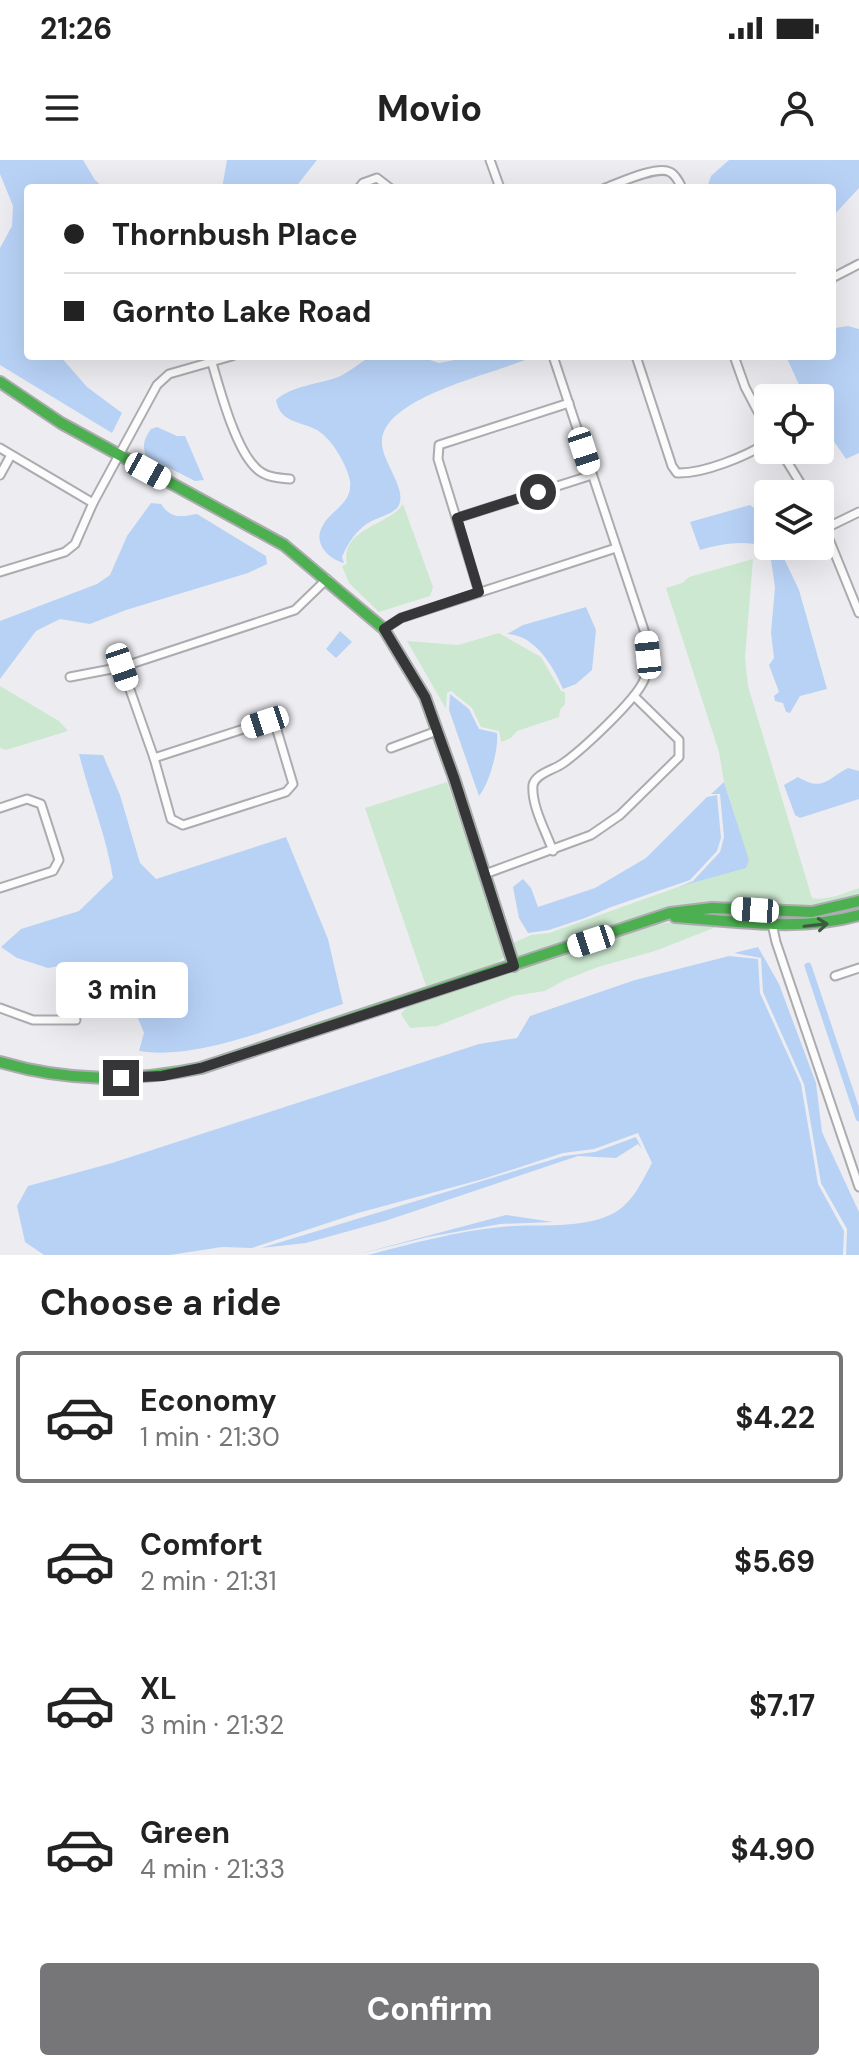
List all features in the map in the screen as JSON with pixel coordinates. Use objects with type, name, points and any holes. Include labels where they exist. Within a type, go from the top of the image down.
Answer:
[{"type":"street","points":[[490,160],[499,184]]},
{"type":"street","points":[[616,184],[665,170],[671,172],[679,184]]},
{"type":"street","points":[[362,184],[377,178],[385,184]]},
{"type":"street","points":[[836,276],[859,264]]},
{"type":"street","points":[[0,572],[65,552],[75,544],[93,503],[157,385],[169,374],[208,360]]},
{"type":"street","points":[[211,360],[242,450],[256,470],[271,478],[290,479]]},
{"type":"street","points":[[553,851],[533,784],[538,777],[573,755],[634,696],[644,679],[648,655],[646,636],[554,360]]},
{"type":"street","points":[[637,360],[677,473],[688,473],[754,450]]},
{"type":"street","points":[[735,360],[754,404]]},
{"type":"street","points":[[0,382],[61,423],[284,545],[384,629],[425,697],[514,966]]},
{"type":"street","points":[[479,592],[438,459],[439,445],[569,403]]},
{"type":"street","points":[[0,448],[93,503]]},
{"type":"street","points":[[0,475],[11,455]]},
{"type":"street","points":[[457,518],[592,475]]},
{"type":"street","points":[[834,524],[859,512]]},
{"type":"street","points":[[384,629],[401,618],[616,548]]},
{"type":"street","points":[[834,549],[859,613]]},
{"type":"street","points":[[70,677],[122,667],[295,610],[327,579]]},
{"type":"street","points":[[122,667],[154,758],[171,819],[183,825],[286,792],[293,784],[276,727],[265,722],[154,758]]},
{"type":"street","points":[[485,874],[591,835],[620,815],[679,757],[679,740],[634,696]]},
{"type":"street","points":[[391,748],[437,731]]},
{"type":"street","points":[[0,808],[27,799],[41,804],[59,860],[53,871],[0,888]]},
{"type":"street","points":[[0,1062],[37,1073],[76,1079],[101,1080],[180,1073],[670,913],[695,909],[819,911],[859,901]]},
{"type":"street","points":[[772,912],[772,924],[859,1187]]},
{"type":"street","points":[[641,924],[689,916],[772,924],[823,925],[859,915]]},
{"type":"street","points":[[835,976],[859,968]]},
{"type":"street","points":[[0,1008],[33,1020],[76,1020]]},
{"type":"green space","points":[[403,504],[433,587],[430,596],[379,612],[349,583],[342,566],[347,564],[347,552],[358,535]]},
{"type":"green space","points":[[753,559],[745,658],[748,686],[812,898],[830,897],[859,888],[859,898],[812,909],[713,905],[517,962],[511,944],[531,935],[549,933],[678,887],[746,867],[719,752],[666,588],[689,577]]},
{"type":"green space","points":[[499,633],[541,657],[561,691],[565,692],[565,704],[559,717],[517,731],[501,742],[499,731],[481,727],[472,708],[451,691],[447,693],[446,709],[407,641],[458,645]]},
{"type":"green space","points":[[0,686],[59,721],[68,731],[6,750],[0,748]]},
{"type":"green space","points":[[447,782],[505,956],[495,965],[426,986],[365,808]]},
{"type":"green space","points":[[683,920],[724,924],[655,951],[598,967],[545,991],[513,996],[437,1026],[410,1028],[401,1014],[410,1003],[642,927]]},
{"type":"water","points":[[0,160],[83,160],[100,184],[24,184],[24,360],[63,360],[87,387],[122,413],[112,433],[0,365],[0,248],[12,226],[13,206],[0,174]]},
{"type":"water","points":[[227,160],[317,160],[298,184],[223,184]]},
{"type":"water","points":[[729,160],[859,160],[859,188],[836,213],[836,184],[708,184],[711,176]]},
{"type":"water","points":[[848,326],[859,329],[859,453],[846,459],[834,441],[834,384],[799,384],[788,360],[836,360],[836,328]]},
{"type":"water","points":[[366,360],[430,360],[439,363],[454,360],[525,360],[423,398],[388,424],[382,448],[397,482],[399,505],[359,530],[344,552],[344,563],[324,550],[320,533],[326,521],[348,496],[350,481],[346,468],[323,434],[286,417],[276,400],[298,388],[347,372]]},
{"type":"water","points":[[157,427],[177,436],[185,436],[204,480],[195,481],[146,456],[145,439],[151,429]]},
{"type":"water","points":[[151,503],[161,504],[176,516],[197,514],[266,556],[267,564],[248,573],[90,624],[60,619],[36,631],[0,679],[0,621],[97,584],[110,575],[127,536]]},
{"type":"water","points":[[750,505],[754,509],[754,544],[734,543],[700,550],[690,522]]},
{"type":"water","points":[[771,560],[785,560],[799,590],[827,689],[800,696],[790,713],[786,712],[783,703],[775,701],[774,696],[779,692],[769,665],[774,658],[771,633],[775,587]]},
{"type":"water","points":[[586,607],[596,630],[592,670],[576,684],[563,689],[542,653],[526,640],[507,634],[523,625]]},
{"type":"water","points":[[340,631],[352,642],[336,658],[326,649]]},
{"type":"water","points":[[450,694],[469,709],[479,729],[497,733],[492,766],[479,796],[449,710]]},
{"type":"water","points":[[79,754],[103,755],[120,795],[140,863],[156,879],[286,837],[328,939],[343,1004],[215,1046],[163,1053],[139,1051],[144,1033],[116,973],[76,963],[48,968],[17,958],[1,947],[21,929],[79,911],[113,878]]},
{"type":"water","points":[[848,768],[859,771],[859,799],[800,818],[795,815],[784,785],[798,777],[819,784]]},
{"type":"water","points":[[724,782],[749,860],[746,868],[678,887],[693,881],[720,852],[724,837],[720,794],[711,794]]},
{"type":"water","points":[[717,795],[721,838],[717,851],[690,880],[549,930],[528,933],[519,918],[513,887],[523,879],[531,888],[538,907],[595,888],[646,858],[707,797]]},
{"type":"water","points":[[758,947],[779,984],[816,1083],[822,1132],[859,1212],[859,1255],[846,1255],[847,1229],[821,1183],[804,1084],[763,992],[761,958],[734,953]]},
{"type":"water","points":[[729,956],[758,959],[760,993],[801,1084],[818,1184],[844,1231],[843,1255],[368,1255],[484,1229],[584,1223],[610,1215],[630,1199],[652,1163],[638,1133],[594,1149],[563,1153],[483,1179],[358,1213],[252,1248],[222,1247],[170,1255],[44,1255],[25,1242],[17,1206],[28,1186],[112,1163],[479,1044],[517,1038],[530,1016],[635,980]]},
{"type":"water","points":[[636,1137],[642,1149],[638,1144],[616,1158],[578,1156],[385,1221],[306,1243],[261,1248],[564,1156],[595,1152]]},
{"type":"water","points":[[506,1215],[553,1222],[500,1224],[355,1255]]},
{"type":"waterway","points":[[808,966],[859,1118]]},
{"type":"traffic: fast","points":[[0,382],[61,423],[284,545],[384,629],[425,697],[514,966]]},
{"type":"traffic: fast","points":[[0,1062],[25,1069],[100,1078],[175,1073],[201,1068],[670,913],[712,908],[812,912],[859,901]]},
{"type":"traffic: fast","points":[[675,917],[791,924],[859,915]]},
{"type":"route","points":[[121,1078],[162,1076],[201,1068],[514,966],[425,697],[384,629],[401,618],[479,592],[457,518],[538,492]]}]
